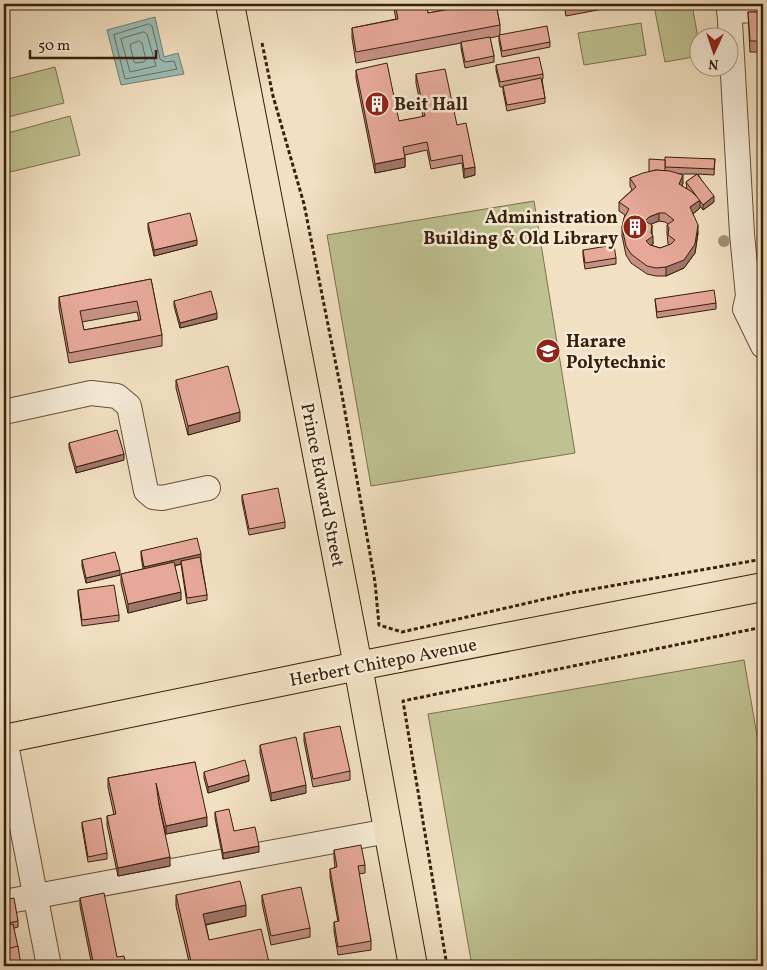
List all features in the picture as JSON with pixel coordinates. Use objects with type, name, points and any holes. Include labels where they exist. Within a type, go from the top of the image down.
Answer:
[{"type":"main road","name":"Prince Edward Street","points":[[230,4],[358,666],[413,966]]},
{"type":"main road","name":"Herbert Chitepo Avenue","points":[[4,737],[763,588]]},
{"type":"street","points":[[763,10],[729,7],[753,235],[755,295],[745,309],[763,346]]},
{"type":"street","points":[[4,412],[91,393],[117,396],[129,406],[146,491],[153,497],[162,498],[208,488]]},
{"type":"street","points":[[4,737],[49,966]]},
{"type":"street","points":[[4,902],[388,831]]},
{"type":"path","points":[[261,40],[273,96],[304,204],[325,306],[375,582],[379,625],[402,632],[571,593],[763,559]]},
{"type":"path","points":[[447,966],[403,701],[763,627]]},
{"type":"green space","points":[[692,4],[696,28],[690,28],[690,58],[665,62],[654,6]]},
{"type":"green space","points":[[641,23],[646,55],[584,65],[578,33]]},
{"type":"green space","points":[[55,67],[64,103],[4,118],[4,80]]},
{"type":"green space","points":[[70,116],[80,155],[6,173],[4,167],[4,134]]},
{"type":"green space","points":[[534,201],[575,453],[371,486],[327,235]]},
{"type":"green space","points":[[744,660],[763,770],[763,966],[472,966],[428,714]]},
{"type":"water","points":[[155,17],[164,57],[178,53],[184,74],[121,85],[107,30]]},
{"type":"building","points":[[395,4],[426,4],[428,13],[462,7],[462,4],[496,4],[500,25],[356,52],[352,28],[398,19]]},
{"type":"building","points":[[748,12],[763,12],[763,41],[750,41]]},
{"type":"building","points":[[547,26],[550,42],[502,51],[499,35]]},
{"type":"building","points":[[490,37],[494,56],[465,62],[461,42]]},
{"type":"building","points":[[539,57],[543,74],[500,82],[496,65]]},
{"type":"building","name":"Beit Hall","points":[[387,63],[399,121],[425,116],[416,74],[445,69],[457,125],[466,123],[475,167],[464,169],[462,155],[431,161],[427,142],[403,147],[405,158],[375,164],[356,70]]},
{"type":"building","points":[[541,78],[545,98],[507,105],[503,86]]},
{"type":"building","points":[[665,157],[715,159],[714,169],[665,167]]},
{"type":"building","points":[[649,159],[665,160],[665,171],[656,170],[649,172]]},
{"type":"building","name":"Administration Building & Old Library","points":[[656,170],[670,171],[683,175],[679,184],[692,192],[700,200],[690,207],[698,225],[695,244],[684,260],[666,267],[656,268],[647,266],[631,254],[626,246],[622,227],[629,209],[619,202],[636,187],[630,178]],"holes":[[[665,213],[674,220],[667,225],[669,228],[668,235],[675,240],[671,244],[660,248],[650,245],[646,241],[653,236],[651,233],[652,225],[645,221],[649,217]]]},
{"type":"building","points":[[697,174],[714,196],[703,205],[686,182]]},
{"type":"building","points":[[190,213],[197,240],[154,250],[148,223]]},
{"type":"building","points":[[614,245],[616,258],[585,263],[583,250]]},
{"type":"building","points":[[151,279],[162,335],[69,353],[59,297]],"holes":[[[137,301],[141,320],[84,330],[80,311]]]},
{"type":"building","points":[[714,290],[716,303],[657,312],[655,299]]},
{"type":"building","points":[[211,291],[217,313],[180,323],[174,301]]},
{"type":"building","points":[[228,366],[240,412],[188,426],[176,380]]},
{"type":"building","points":[[117,430],[124,454],[76,467],[69,443]]},
{"type":"building","points":[[278,488],[285,522],[249,529],[242,495]]},
{"type":"building","points":[[197,538],[201,554],[144,567],[141,551]]},
{"type":"building","points":[[115,552],[120,570],[86,578],[82,560]]},
{"type":"building","points":[[200,557],[207,595],[187,598],[181,561]]},
{"type":"building","points":[[174,562],[181,592],[128,604],[121,574]]},
{"type":"building","points":[[114,585],[119,615],[82,620],[78,590]]},
{"type":"building","points":[[340,726],[350,771],[313,779],[304,733]]},
{"type":"building","points":[[296,737],[306,785],[271,793],[260,745]]},
{"type":"building","points":[[245,760],[249,775],[208,787],[204,772]]},
{"type":"building","points":[[195,762],[207,817],[166,826],[156,783],[170,857],[118,868],[107,816],[116,814],[108,778]]},
{"type":"building","points":[[229,809],[234,831],[255,827],[259,846],[223,853],[215,812]]},
{"type":"building","points":[[101,818],[107,853],[88,857],[82,822]]},
{"type":"building","points":[[361,845],[365,865],[358,866],[371,941],[338,947],[334,922],[339,921],[330,869],[337,867],[334,850]]},
{"type":"building","points":[[240,881],[246,905],[203,914],[209,940],[261,929],[270,966],[192,966],[176,895]]},
{"type":"building","points":[[301,887],[310,928],[271,936],[262,895]]},
{"type":"building","points":[[104,893],[117,957],[124,956],[126,966],[94,966],[80,898]]},
{"type":"building","points":[[14,898],[18,921],[4,924],[4,900]]},
{"type":"building","points":[[13,924],[18,947],[4,950],[4,926]]},
{"type":"building","points":[[18,946],[21,966],[4,966],[4,950]]},
{"type":"place","name":"Beit Hall","points":[[377,104]]},
{"type":"place","name":"Administration Building & Old Library","points":[[635,227]]},
{"type":"place","name":"Harare Polytechnic","points":[[548,351]]}]
